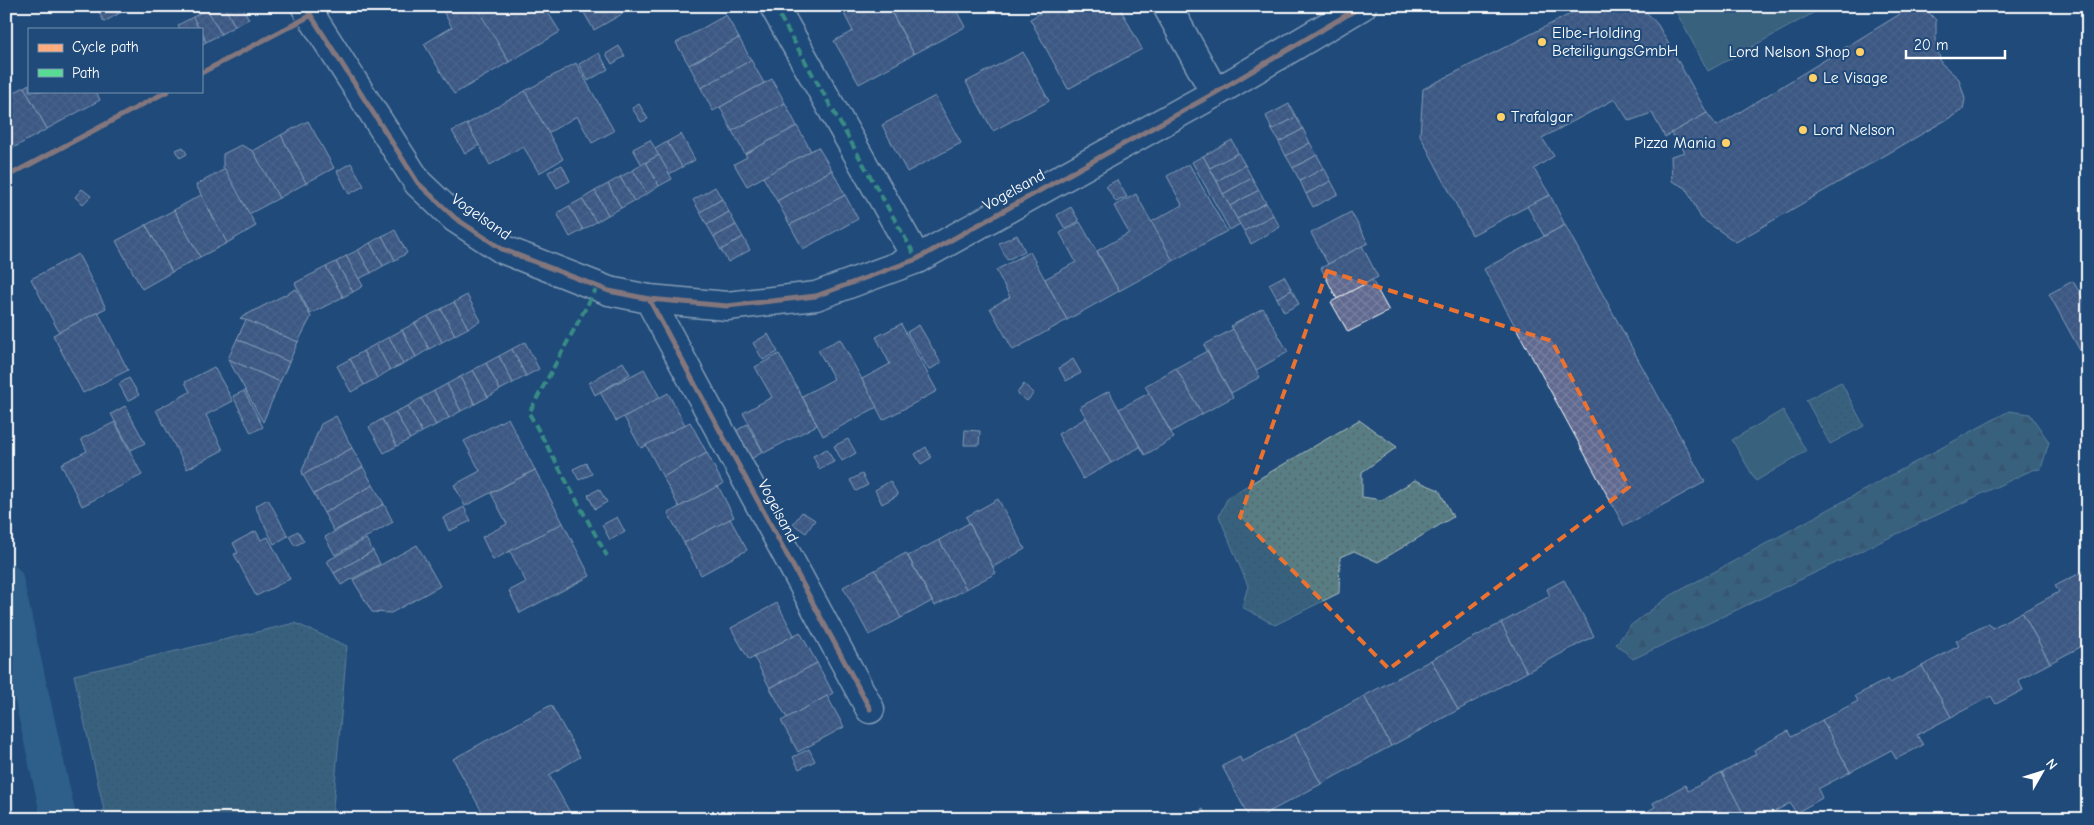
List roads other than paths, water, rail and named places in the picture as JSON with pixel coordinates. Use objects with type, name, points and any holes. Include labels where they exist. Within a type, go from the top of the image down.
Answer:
[{"type":"street","points":[[774,6],[917,259]]},
{"type":"street","points":[[1167,6],[1214,93]]},
{"type":"street","name":"Vogelsand","points":[[314,9],[418,183],[456,218],[502,249],[609,291],[648,299],[726,306],[816,296],[917,259],[1214,93],[1362,6]]},
{"type":"street","name":"Vogelsand","points":[[648,299],[870,708]]},
{"type":"waterway","points":[[6,581],[59,819]]},
{"type":"place","name":"Elbe-Holding BeteiligungsGmbH","points":[[1542,42]]},
{"type":"place","name":"Lord Nelson Shop","points":[[1860,52]]},
{"type":"place","name":"Le Visage","points":[[1813,78]]},
{"type":"place","name":"Trafalgar","points":[[1501,117]]},
{"type":"place","name":"Lord Nelson","points":[[1803,130]]},
{"type":"place","name":"Pizza Mania","points":[[1726,143]]}]
